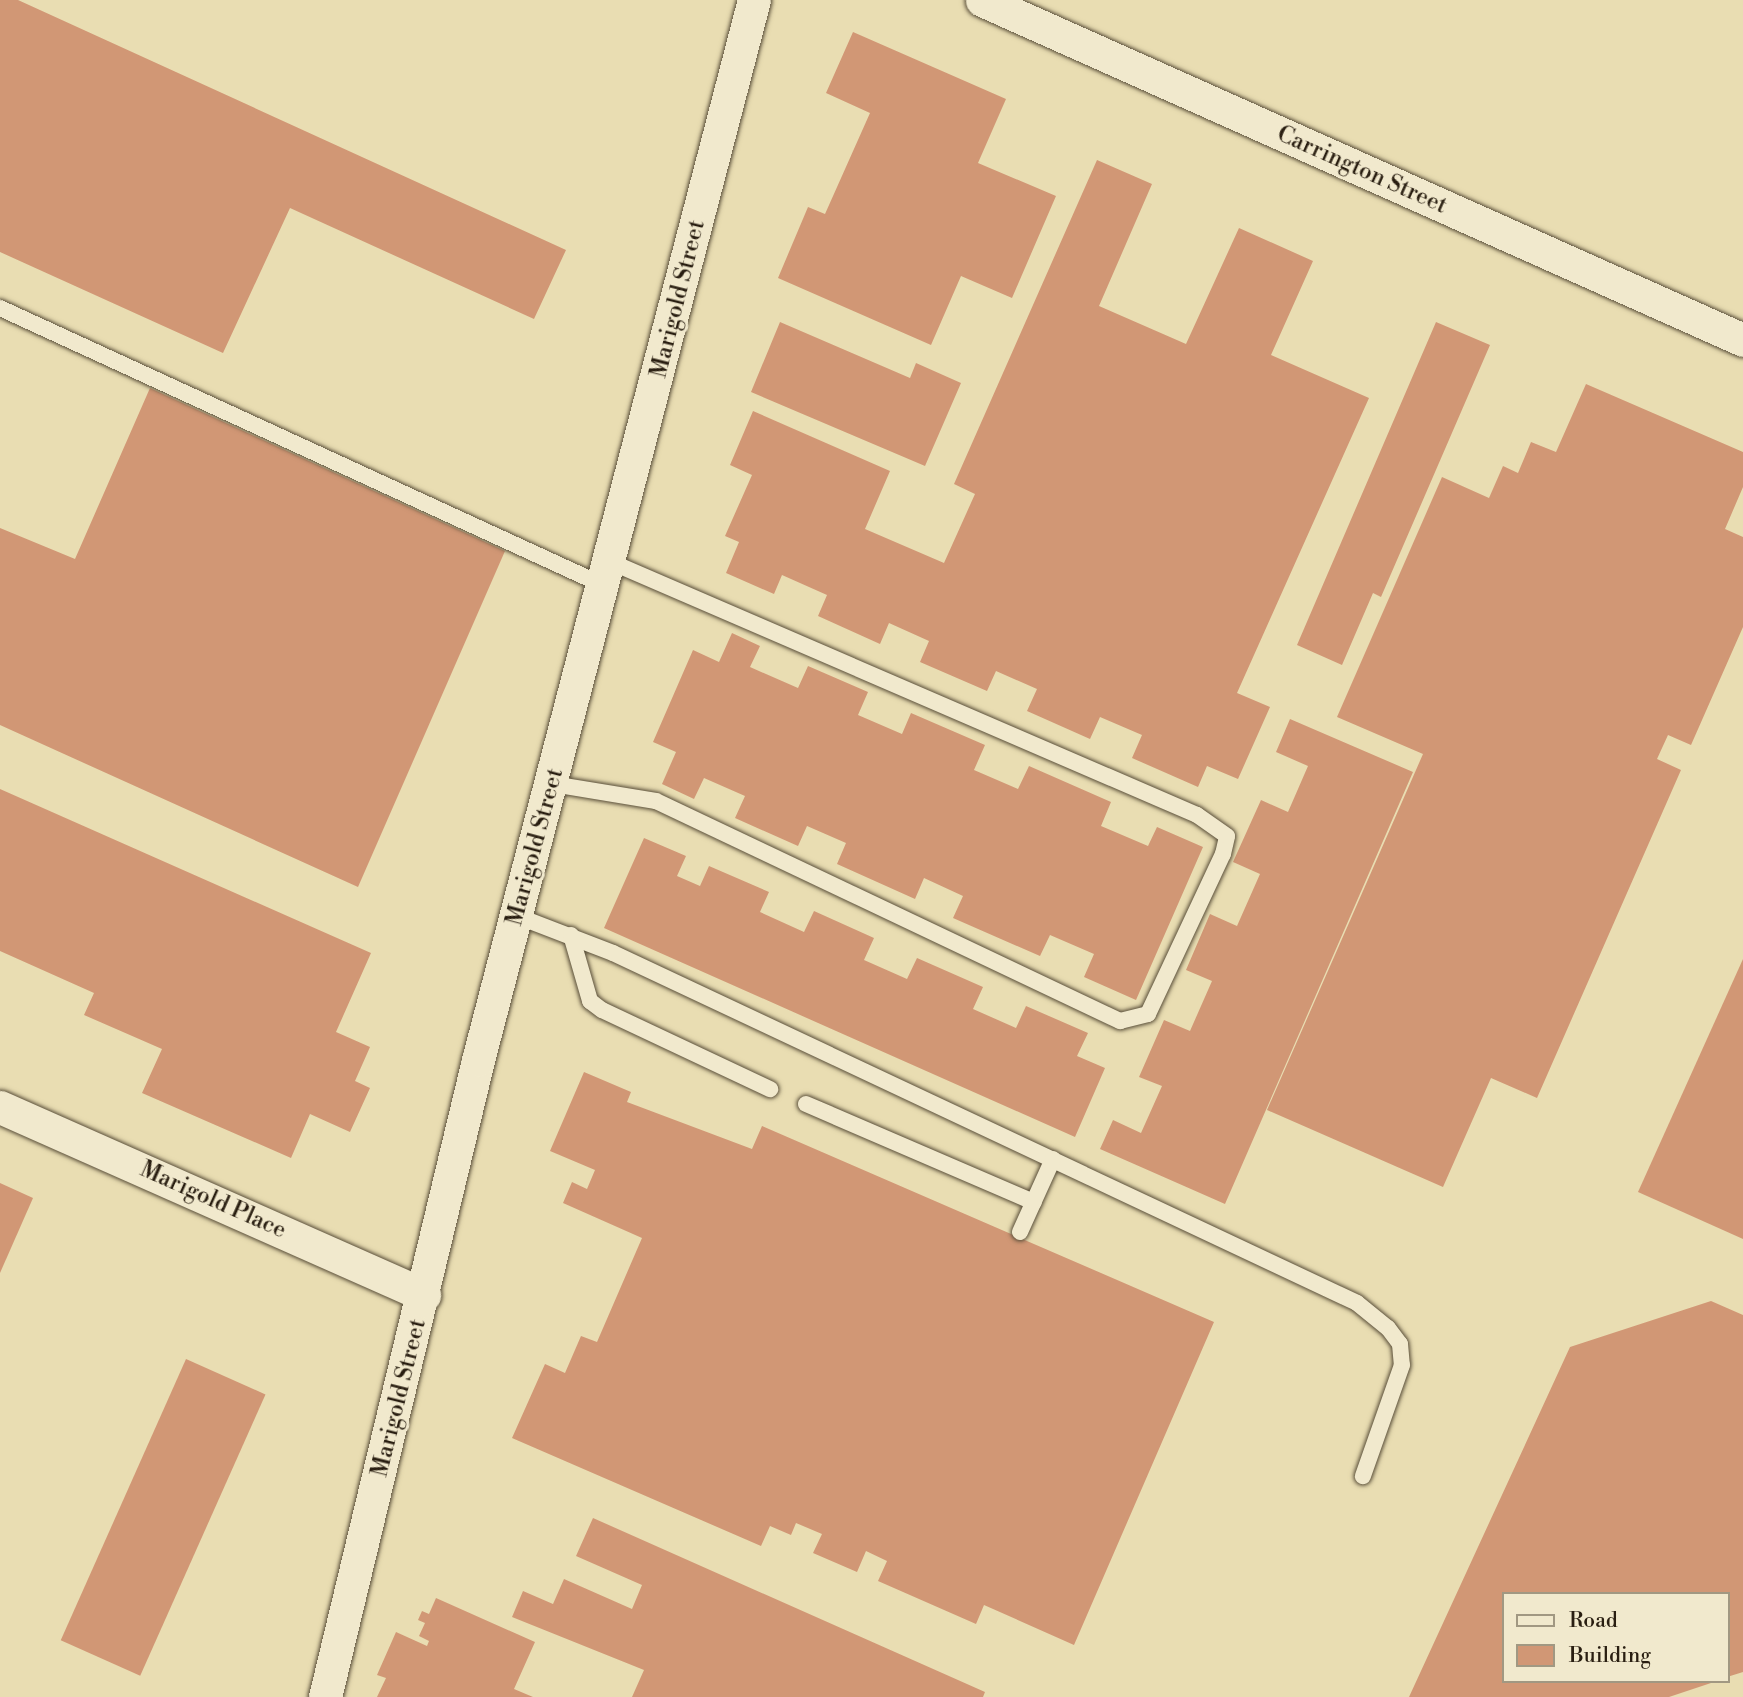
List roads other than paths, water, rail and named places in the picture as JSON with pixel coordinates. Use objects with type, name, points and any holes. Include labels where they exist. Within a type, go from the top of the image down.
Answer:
[{"type":"street","name":"Marigold Street","points":[[325,1697],[517,916],[608,574],[754,0]]},
{"type":"street","name":"Carrington Street","points":[[982,0],[1743,340]]},
{"type":"street","name":"Marigold Place","points":[[0,1107],[424,1295]]},
{"type":"lane","points":[[0,308],[608,574],[1197,815],[1227,836],[1223,854],[1148,1014],[1121,1021],[656,801],[552,784]]},
{"type":"lane","points":[[517,916],[572,935],[1357,1303],[1388,1328],[1400,1344],[1402,1365],[1363,1476]]},
{"type":"lane","points":[[572,935],[590,1001],[602,1010],[770,1089]]},
{"type":"lane","points":[[806,1104],[1034,1202]]},
{"type":"lane","points":[[1020,1233],[1053,1159]]}]
